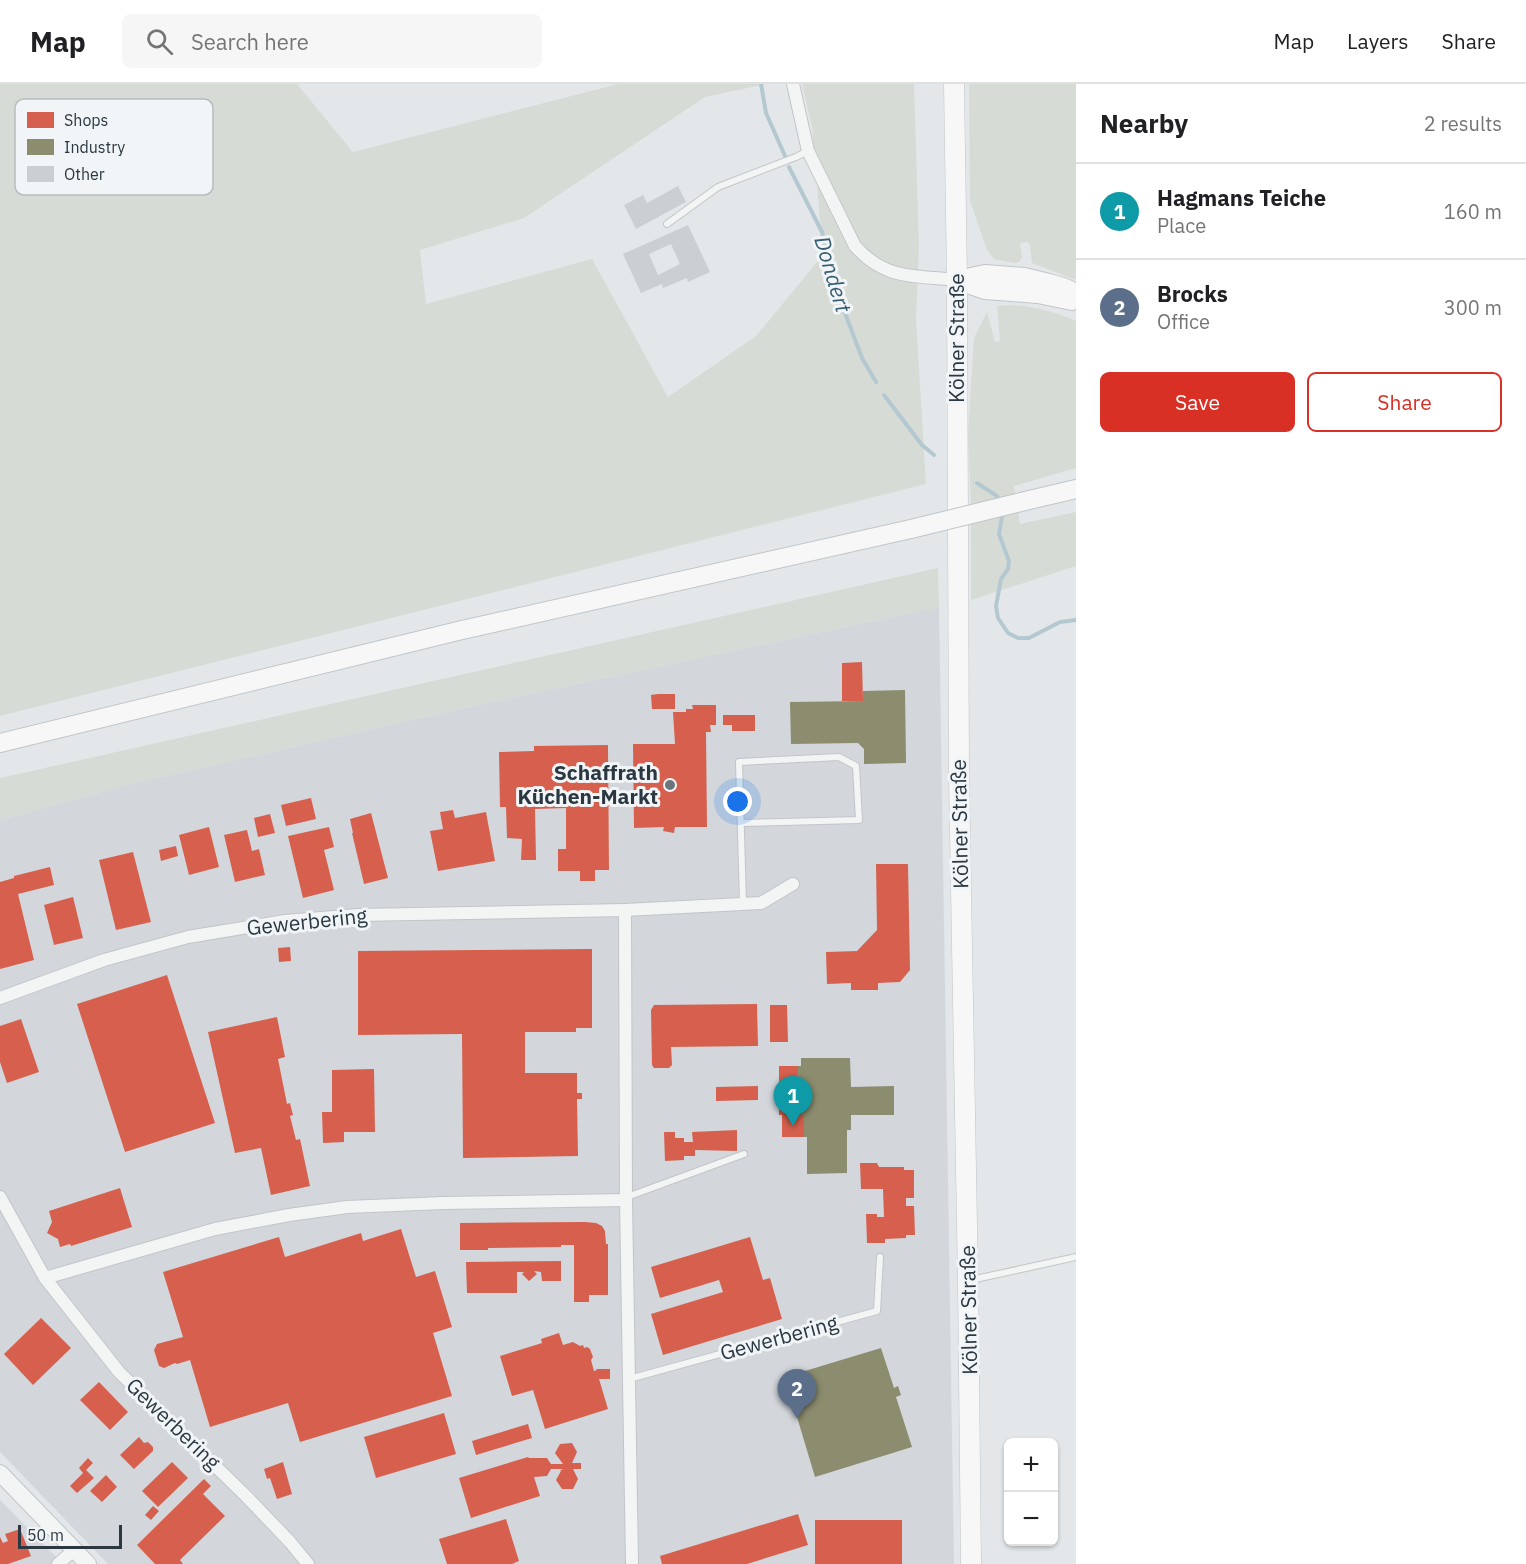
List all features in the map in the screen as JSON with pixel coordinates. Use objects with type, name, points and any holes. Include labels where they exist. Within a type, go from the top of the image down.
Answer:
[{"type":"main road","name":"Kölner Straße","points":[[954,84],[959,777],[969,1281],[971,1564]]},
{"type":"main road","points":[[957,280],[985,274],[1024,277],[1063,287],[1076,293]]},
{"type":"main road","points":[[957,280],[985,290],[1038,294],[1076,303]]},
{"type":"main road","points":[[0,743],[462,630],[911,529],[1076,489]]},
{"type":"street","points":[[793,84],[808,151],[855,246],[866,259],[882,269],[901,275],[957,280]]},
{"type":"street","name":"Gewerbering","points":[[0,998],[104,960],[188,937],[285,921],[358,915],[625,910],[761,903],[792,884]]},
{"type":"street","points":[[625,910],[626,1198],[632,1564]]},
{"type":"street","name":"Gewerbering","points":[[0,1197],[45,1278],[119,1372],[247,1497],[308,1564]]},
{"type":"street","points":[[45,1278],[215,1229],[289,1215],[335,1209],[443,1203],[626,1198]]},
{"type":"street","points":[[0,1473],[87,1564]]},
{"type":"street","points":[[58,1564],[74,1550]]},
{"type":"lane","points":[[667,224],[718,187],[808,151]]},
{"type":"lane","points":[[741,823],[859,820],[856,766],[839,757],[739,762],[743,904]]},
{"type":"lane","points":[[626,1198],[744,1154]]},
{"type":"lane","name":"Gewerbering","points":[[629,1380],[876,1311],[880,1257]]},
{"type":"lane","points":[[969,1281],[1076,1257]]},
{"type":"shaded area","points":[[0,84],[297,84],[353,152],[618,84],[766,84],[705,97],[524,218],[420,250],[426,304],[592,259],[668,397],[756,336],[823,255],[812,127],[802,84],[914,84],[919,247],[916,320],[926,484],[0,716]]},
{"type":"shaded area","points":[[969,84],[1076,84],[1076,280],[1032,263],[1028,242],[1020,243],[1022,257],[1019,262],[1014,263],[994,259],[987,250],[970,201]]},
{"type":"shaded area","points":[[997,306],[1038,308],[1076,321],[1076,468],[1014,486],[1020,524],[1076,512],[1076,566],[971,600],[968,434],[974,338],[987,312],[995,342],[1000,341]]},
{"type":"shaded area","points":[[938,568],[939,607],[477,705],[134,783],[0,820],[0,778]]},
{"type":"shaded area","points":[[939,607],[954,1564],[108,1564],[0,1452],[0,820],[134,783],[477,705]]},
{"type":"shaded area","points":[[0,1500],[63,1564],[0,1564]]},
{"type":"building: Shops","points":[[862,662],[863,701],[842,701],[842,663]]},
{"type":"building: Shops","points":[[675,694],[675,709],[652,709],[651,695]]},
{"type":"building: Shops","name":"Schaffrath Küchen-Markt","points":[[692,705],[716,705],[716,725],[710,725],[711,732],[706,732],[707,827],[675,827],[674,833],[663,831],[664,827],[634,828],[633,744],[675,744],[673,712],[686,712],[686,709],[693,709]]},
{"type":"building: Shops","points":[[723,715],[755,715],[755,731],[732,731],[732,725],[723,725]]},
{"type":"building: Shops","points":[[608,745],[609,870],[595,870],[595,881],[580,881],[580,871],[558,871],[558,849],[566,849],[566,808],[535,809],[536,860],[521,860],[522,839],[507,838],[506,807],[500,807],[499,752],[534,751],[534,746]]},
{"type":"building: Shops","points":[[311,798],[316,819],[286,826],[281,805]]},
{"type":"building: Shops","points":[[453,810],[455,818],[486,812],[495,861],[438,871],[430,831],[443,829],[440,812]]},
{"type":"building: Shops","points":[[371,813],[388,878],[364,884],[350,819]]},
{"type":"building: Shops","points":[[270,814],[275,833],[258,837],[254,818]]},
{"type":"building: Shops","points":[[209,827],[219,867],[189,875],[179,835]]},
{"type":"building: Shops","points":[[329,827],[334,847],[324,850],[334,890],[303,898],[288,836]]},
{"type":"building: Shops","points":[[247,830],[252,851],[259,849],[265,875],[235,882],[224,835]]},
{"type":"building: Shops","points":[[176,846],[178,856],[161,861],[159,850]]},
{"type":"building: Shops","points":[[133,852],[151,922],[116,930],[99,860]]},
{"type":"building: Shops","points":[[876,864],[908,864],[910,970],[900,982],[878,983],[878,990],[851,990],[851,983],[827,984],[826,952],[857,951],[877,930]]},
{"type":"building: Shops","points":[[50,867],[54,885],[18,894],[34,960],[0,969],[0,882]]},
{"type":"building: Shops","points":[[73,897],[83,938],[54,945],[44,905]]},
{"type":"building: Shops","points":[[290,947],[291,961],[279,962],[278,948]]},
{"type":"building: Shops","points":[[592,949],[592,1028],[576,1028],[576,1032],[525,1032],[525,1073],[577,1073],[577,1093],[582,1093],[582,1099],[577,1099],[578,1156],[463,1158],[462,1034],[358,1035],[358,951]]},
{"type":"building: Shops","points":[[167,975],[215,1123],[125,1152],[77,1004]]},
{"type":"building: Shops","points":[[757,1004],[758,1046],[671,1047],[672,1065],[669,1068],[654,1068],[652,1065],[651,1010],[654,1005]]},
{"type":"building: Shops","points":[[770,1005],[787,1005],[788,1042],[770,1042]]},
{"type":"building: Shops","points":[[277,1017],[285,1057],[278,1059],[287,1104],[290,1103],[293,1115],[290,1116],[296,1140],[300,1139],[310,1186],[271,1195],[261,1148],[235,1153],[208,1032]]},
{"type":"building: Shops","points":[[21,1019],[39,1072],[7,1083],[0,1062],[0,1026]]},
{"type":"building: Shops","points":[[779,1066],[798,1066],[799,1115],[804,1115],[804,1137],[782,1137],[782,1115],[779,1115]]},
{"type":"building: Shops","points":[[374,1069],[375,1132],[344,1132],[344,1142],[323,1143],[322,1112],[332,1112],[332,1070]]},
{"type":"building: Shops","points":[[758,1086],[758,1100],[716,1101],[716,1087]]},
{"type":"building: Shops","points":[[737,1130],[737,1151],[695,1150],[695,1156],[684,1156],[684,1160],[665,1161],[664,1132],[675,1132],[675,1138],[684,1138],[684,1142],[693,1142],[692,1132]]},
{"type":"building: Shops","points":[[860,1163],[877,1163],[879,1167],[904,1167],[904,1170],[914,1170],[914,1198],[906,1198],[906,1206],[914,1206],[915,1235],[885,1239],[885,1243],[867,1243],[866,1214],[877,1214],[877,1217],[884,1217],[883,1189],[861,1189]]},
{"type":"building: Shops","points":[[120,1188],[132,1227],[71,1246],[70,1244],[60,1247],[58,1239],[47,1233],[52,1222],[49,1211]]},
{"type":"building: Shops","points":[[585,1222],[602,1226],[605,1231],[606,1244],[608,1244],[608,1295],[589,1295],[589,1302],[574,1302],[574,1245],[460,1250],[460,1223]]},
{"type":"building: Shops","points":[[401,1229],[416,1277],[435,1271],[452,1327],[433,1333],[452,1396],[300,1442],[288,1403],[210,1427],[190,1360],[164,1368],[159,1366],[154,1350],[157,1344],[183,1337],[163,1272],[279,1237],[285,1257],[361,1233],[363,1241]]},
{"type":"building: Shops","points":[[750,1237],[763,1280],[770,1278],[782,1319],[663,1355],[651,1314],[723,1292],[719,1280],[660,1298],[651,1267]]},
{"type":"building: Shops","points":[[561,1261],[561,1281],[542,1281],[541,1272],[534,1271],[537,1274],[529,1281],[522,1274],[524,1272],[517,1272],[517,1293],[467,1293],[466,1262]]},
{"type":"building: Shops","points":[[41,1318],[71,1348],[33,1385],[4,1354]]},
{"type":"building: Shops","points":[[559,1333],[563,1345],[573,1342],[590,1349],[594,1371],[610,1369],[610,1379],[599,1379],[608,1409],[545,1429],[533,1390],[512,1396],[500,1356],[542,1343],[541,1339]]},
{"type":"building: Shops","points":[[99,1382],[128,1412],[110,1430],[80,1400]]},
{"type":"building: Shops","points":[[444,1413],[456,1454],[376,1478],[364,1437]]},
{"type":"building: Shops","points":[[528,1424],[532,1438],[476,1455],[472,1441]]},
{"type":"building: Shops","points":[[139,1437],[144,1443],[148,1442],[153,1447],[153,1451],[134,1469],[120,1455]]},
{"type":"building: Shops","points":[[572,1443],[577,1452],[572,1463],[581,1463],[581,1469],[573,1469],[578,1479],[573,1489],[562,1489],[556,1480],[560,1470],[564,1469],[551,1469],[547,1476],[534,1477],[540,1496],[471,1518],[459,1478],[528,1457],[547,1458],[551,1464],[563,1464],[555,1453],[560,1444]]},
{"type":"building: Shops","points":[[88,1458],[93,1463],[86,1470],[94,1478],[77,1493],[70,1486],[83,1473],[79,1468]]},
{"type":"building: Shops","points":[[172,1462],[188,1478],[158,1507],[142,1491]]},
{"type":"building: Shops","points":[[283,1462],[292,1494],[277,1499],[270,1478],[267,1479],[264,1469]]},
{"type":"building: Shops","points":[[106,1475],[117,1487],[102,1502],[90,1491]]},
{"type":"building: Shops","points":[[204,1479],[211,1486],[203,1494],[225,1516],[180,1560],[183,1564],[155,1564],[137,1545]]},
{"type":"building: Shops","points":[[153,1506],[159,1511],[151,1520],[145,1515]]},
{"type":"building: Shops","points":[[798,1514],[808,1545],[747,1564],[662,1564],[660,1556]]},
{"type":"building: Shops","points":[[506,1519],[519,1561],[512,1564],[447,1564],[439,1539]]},
{"type":"building: Shops","points":[[815,1520],[902,1520],[902,1564],[815,1564]]},
{"type":"building: Shops","points":[[20,1529],[31,1556],[8,1564],[0,1564],[0,1537],[3,1543],[8,1541],[5,1534]]},
{"type":"building: Industry","points":[[905,690],[906,763],[864,764],[864,749],[858,743],[791,744],[790,702],[863,701],[863,691]]},
{"type":"building: Industry","points":[[801,1058],[850,1058],[851,1087],[894,1086],[894,1115],[851,1115],[851,1130],[847,1130],[847,1173],[807,1174],[807,1137],[804,1137],[804,1115],[799,1115],[798,1066],[801,1066]]},
{"type":"building: Industry","points":[[881,1348],[894,1388],[898,1386],[901,1395],[896,1397],[912,1447],[815,1477],[785,1377]]},
{"type":"building: Other","points":[[678,186],[686,202],[636,229],[624,205],[643,195],[647,203]]},
{"type":"building: Other","points":[[688,225],[710,272],[688,282],[687,278],[663,288],[662,284],[641,293],[623,254]],"holes":[[[671,244],[680,264],[658,275],[649,254]]]},
{"type":"waterway","name":"Dondert","points":[[761,84],[766,113],[785,156]]},
{"type":"waterway","name":"Dondert","points":[[789,167],[822,232],[834,284],[862,358],[876,382]]},
{"type":"waterway","name":"Dondert","points":[[884,395],[922,445],[934,455]]},
{"type":"waterway","name":"Dondert","points":[[977,483],[997,496],[999,501]]},
{"type":"waterway","name":"Dondert","points":[[1003,511],[999,534],[1009,561],[1008,569],[1001,579],[996,606],[998,618],[1008,633],[1018,638],[1029,638],[1060,622],[1076,620]]},
{"type":"place","name":"Schaffrath Küchen-Markt","points":[[670,785]]},
{"type":"place","name":"Hagmans Teiche","points":[[793,1126]]},
{"type":"place","name":"Brocks","points":[[797,1419]]}]
